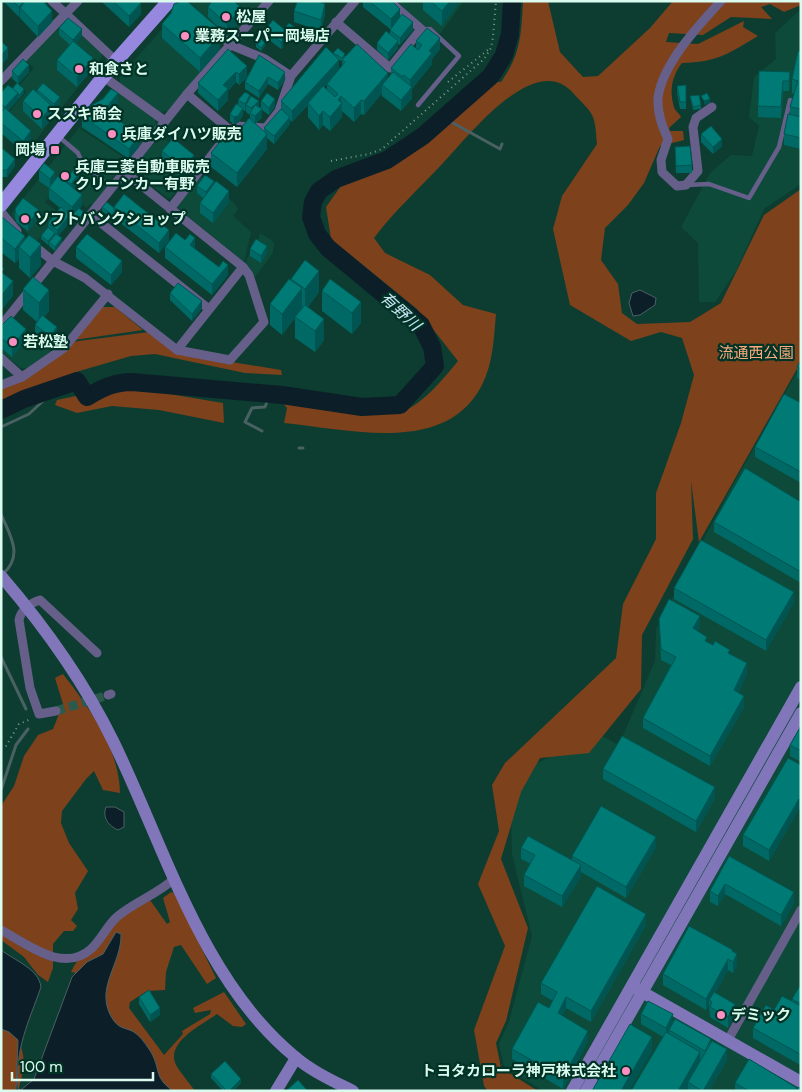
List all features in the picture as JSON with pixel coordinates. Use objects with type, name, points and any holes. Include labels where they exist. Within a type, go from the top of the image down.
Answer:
[{"type":"main road","points":[[1,205],[116,61],[169,1]]},
{"type":"street","points":[[52,1],[116,61]]},
{"type":"street","points":[[1,81],[78,1]]},
{"type":"street","points":[[1,326],[187,94],[269,1]]},
{"type":"street","points":[[170,209],[230,130],[237,126],[266,128],[279,111],[290,76],[355,1]]},
{"type":"street","points":[[336,22],[390,68],[421,29],[388,1]]},
{"type":"street","points":[[712,107],[696,118],[693,127],[698,171],[686,185],[677,186],[662,172],[662,160],[668,139],[660,122],[658,98],[662,84],[683,44],[721,1]]},
{"type":"street","points":[[202,20],[231,45],[264,59],[290,76]]},
{"type":"street","points":[[104,76],[165,121]]},
{"type":"street","points":[[187,94],[230,130]]},
{"type":"street","points":[[1,212],[12,228],[53,261],[85,278],[108,294],[177,350],[230,360],[264,322],[249,276],[243,267],[125,172]]},
{"type":"street","points":[[91,214],[209,309]]},
{"type":"street","points":[[177,350],[243,267]]},
{"type":"street","points":[[1,385],[22,376],[64,348],[108,294]]},
{"type":"street","points":[[1,358],[22,376]]},
{"type":"street","points":[[4,579],[27,607],[67,664],[104,724],[209,949],[238,994],[262,1025],[296,1058],[353,1091]]},
{"type":"street","points":[[56,711],[39,714],[30,688],[19,620],[21,614],[27,607],[40,600],[97,653]]},
{"type":"street","points":[[586,1091],[637,989],[801,687]]},
{"type":"street","points":[[572,1091],[637,989],[801,713]]},
{"type":"street","points":[[1,930],[50,957],[71,959],[91,949],[117,917],[132,906],[160,892],[175,878]]},
{"type":"street","points":[[728,1040],[801,910]]},
{"type":"street","points":[[637,989],[801,1082]]},
{"type":"street","points":[[276,1091],[296,1058]]},
{"type":"lane","points":[[418,105],[436,86],[459,56],[430,29],[421,29]]},
{"type":"lane","points":[[686,185],[709,184],[748,198],[779,147],[790,100]]},
{"type":"lane","points":[[57,135],[78,152],[83,165],[112,188]]},
{"type":"path","points":[[436,86],[441,88],[479,54],[490,48]]},
{"type":"path","points":[[1,748],[6,746],[19,724],[28,720]]},
{"type":"shaded area","points":[[189,1],[263,1],[234,35],[226,36]]},
{"type":"shaded area","points":[[397,1],[464,1],[440,34],[428,26],[424,26]]},
{"type":"shaded area","points":[[801,9],[801,184],[764,209],[736,271],[715,302],[699,302],[698,243],[681,227],[710,173],[731,155],[752,156],[759,126],[749,117],[754,77],[776,59],[775,33]]},
{"type":"shaded area","points":[[177,12],[220,41],[221,49],[168,111],[160,112],[120,83],[120,77]]},
{"type":"shaded area","points":[[63,24],[69,24],[102,52],[102,57],[34,142],[5,117],[26,92],[20,85],[34,68],[26,61]]},
{"type":"shaded area","points":[[114,90],[155,119],[156,127],[129,159],[80,127],[108,91]]},
{"type":"shaded area","points":[[79,128],[126,159],[93,206],[90,204],[87,208],[58,186],[45,202],[59,213],[36,242],[12,217],[12,213]]},
{"type":"shaded area","points":[[160,135],[196,165],[171,198],[168,198],[134,172],[134,167]]},
{"type":"shaded area","points":[[200,176],[233,202],[238,209],[233,216],[251,232],[244,262],[178,208],[178,203]]},
{"type":"shaded area","points":[[260,233],[274,242],[273,253],[255,277],[246,262],[254,240],[258,241]]},
{"type":"shaded area","points":[[9,324],[28,339],[32,336],[53,353],[28,368],[21,368],[1,352],[1,333]]},
{"type":"shaded area","points":[[801,365],[801,1091],[543,1091],[504,1066],[499,1044],[509,1022],[532,936],[512,854],[511,811],[531,766],[598,734],[619,745],[655,661],[656,629],[731,488]]},
{"type":"green space","name":"流通西公園","points":[[523,1],[548,1],[560,52],[583,77],[598,76],[650,28],[673,1],[801,1],[801,5],[784,12],[770,4],[761,7],[772,19],[731,17],[703,35],[669,33],[666,42],[698,44],[744,21],[743,27],[758,36],[714,59],[682,63],[674,78],[672,89],[672,101],[675,110],[681,117],[669,128],[670,131],[683,131],[684,140],[660,146],[644,183],[628,205],[605,228],[601,260],[618,284],[622,313],[637,324],[690,322],[721,303],[764,215],[801,189],[801,362],[699,542],[691,481],[693,539],[642,635],[641,689],[589,753],[540,758],[521,792],[501,859],[528,928],[506,1021],[496,1043],[501,1068],[538,1091],[488,1091],[484,1086],[474,1030],[505,946],[478,884],[499,831],[492,785],[505,763],[616,658],[623,604],[656,539],[656,493],[681,423],[694,375],[682,338],[661,332],[631,341],[570,305],[553,229],[562,196],[597,144],[592,114],[574,94],[559,83],[541,82],[523,88],[504,101],[469,134],[374,238],[385,253],[430,275],[463,305],[496,314],[489,368],[482,385],[466,407],[445,422],[420,430],[393,433],[337,430],[284,423],[287,408],[281,401],[381,413],[404,411],[427,396],[458,361],[417,309],[331,239],[326,207],[341,186],[430,140],[493,82],[501,82],[513,62],[519,44]]},
{"type":"green space","points":[[101,307],[115,307],[143,330],[74,340]]},
{"type":"green space","points":[[149,332],[177,353],[281,370],[282,375],[245,373],[155,354],[131,356],[76,372],[1,403],[1,389],[71,342]]},
{"type":"green space","points":[[122,386],[223,403],[224,423],[159,410],[112,406],[77,413],[55,405],[57,400]]},
{"type":"green space","points":[[63,674],[93,715],[109,745],[118,776],[120,793],[103,790],[94,771],[62,811],[61,823],[69,843],[88,871],[75,893],[78,909],[71,920],[77,926],[73,931],[64,931],[53,944],[53,968],[48,982],[38,975],[24,957],[1,940],[1,806],[14,786],[24,756],[38,735],[53,729],[63,704],[55,678]]},
{"type":"green space","points":[[171,892],[174,893],[216,978],[207,984],[181,945],[174,947],[166,972],[165,990],[147,991],[130,1002],[129,1008],[164,1055],[183,1034],[182,1031],[210,1014],[211,1010],[195,1013],[193,1008],[224,992],[246,1024],[242,1027],[233,1026],[217,1014],[180,1042],[174,1057],[176,1065],[195,1091],[163,1091],[109,1027],[100,961],[76,973],[71,972],[85,951],[105,930],[150,900],[167,924],[170,922],[163,898]]},
{"type":"green space","points":[[1,1025],[15,1031],[23,1054],[24,1060],[18,1091],[1,1091]]},
{"type":"water","points":[[640,290],[656,298],[655,305],[640,315],[633,316],[629,303],[632,293]]},
{"type":"water","points":[[106,807],[115,807],[124,812],[124,827],[118,830],[109,824],[105,815]]},
{"type":"water","points":[[116,932],[121,934],[120,945],[107,988],[108,1010],[116,1024],[134,1032],[144,1042],[153,1056],[162,1081],[173,1091],[16,1091],[18,1040],[9,1032],[1,1029],[1,950],[31,970],[36,975],[41,987],[27,1025],[18,1061],[18,1089],[21,1090],[34,1079],[72,977],[87,962],[103,954]]},
{"type":"building","points":[[13,1],[24,1],[19,7]]},
{"type":"building","points":[[25,1],[43,1],[52,11],[38,26],[20,8]]},
{"type":"building","points":[[113,1],[139,1],[141,3],[129,16]]},
{"type":"building","points":[[187,1],[218,28],[219,36],[200,58],[162,24],[171,13],[174,4]]},
{"type":"building","points":[[212,1],[234,1],[241,8],[227,24],[208,7]]},
{"type":"building","points":[[317,1],[325,4],[321,20],[294,11],[297,2]]},
{"type":"building","points":[[369,1],[392,1],[400,9],[391,19]]},
{"type":"building","points":[[430,1],[450,1],[442,11]]},
{"type":"building","points":[[402,14],[413,22],[400,38],[390,30]]},
{"type":"building","points":[[68,18],[82,29],[73,40],[59,28]]},
{"type":"building","points":[[273,20],[286,31],[281,37],[283,40],[281,42],[265,30]]},
{"type":"building","points":[[289,23],[296,28],[292,34],[285,28]]},
{"type":"building","points":[[427,28],[440,38],[429,51],[432,53],[410,80],[391,68],[411,44],[418,50],[422,45],[416,41]]},
{"type":"building","points":[[386,31],[398,41],[388,53],[377,43]]},
{"type":"building","points":[[260,38],[265,43],[261,48],[256,43]]},
{"type":"building","points":[[1,41],[8,48],[1,55]]},
{"type":"building","points":[[73,41],[93,58],[77,77],[57,60]]},
{"type":"building","points":[[357,44],[388,73],[364,101],[361,100],[354,108],[341,96],[338,100],[342,103],[330,117],[323,111],[319,116],[308,103],[323,86],[335,97],[338,94],[327,84],[345,62],[342,60]]},
{"type":"building","points":[[326,47],[339,60],[292,111],[281,101]]},
{"type":"building","points":[[338,48],[345,54],[342,58],[333,53]]},
{"type":"building","points":[[228,49],[247,66],[239,74],[236,72],[223,85],[228,89],[218,100],[198,83]]},
{"type":"building","points":[[798,51],[801,51],[801,109],[790,107],[798,81],[792,79]]},
{"type":"building","points":[[259,55],[285,72],[278,83],[268,77],[259,91],[245,82]]},
{"type":"building","points":[[23,59],[29,65],[18,77],[12,71]]},
{"type":"building","points":[[759,71],[790,72],[789,81],[783,81],[781,107],[758,106]]},
{"type":"building","points":[[393,72],[412,87],[401,100],[382,85]]},
{"type":"building","points":[[17,83],[24,89],[19,96],[12,89]]},
{"type":"building","points":[[43,83],[60,97],[54,104],[37,90]]},
{"type":"building","points":[[8,85],[18,93],[5,107],[1,104],[1,93]]},
{"type":"building","points":[[686,85],[686,102],[680,102],[677,86]]},
{"type":"building","points":[[33,89],[52,106],[42,118],[23,101]]},
{"type":"building","points":[[111,89],[118,93],[107,107],[111,114],[139,136],[129,149],[82,116],[90,106],[103,99]]},
{"type":"building","points":[[245,92],[250,95],[245,104],[238,100]]},
{"type":"building","points":[[267,93],[275,99],[269,108],[261,101]]},
{"type":"building","points":[[707,93],[710,99],[704,101],[701,96]]},
{"type":"building","points":[[699,95],[701,105],[693,107],[690,96]]},
{"type":"building","points":[[251,96],[259,101],[251,108],[246,105]]},
{"type":"building","points":[[236,104],[243,108],[238,116],[234,117],[230,114]]},
{"type":"building","points":[[255,105],[262,109],[255,116],[250,113]]},
{"type":"building","points":[[5,108],[31,131],[23,141],[1,123],[1,113]]},
{"type":"building","points":[[281,109],[290,117],[274,136],[264,128]]},
{"type":"building","points":[[788,114],[801,117],[801,138],[784,134]]},
{"type":"building","points":[[249,118],[267,134],[237,173],[211,153],[228,131],[235,136]]},
{"type":"building","points":[[711,126],[722,139],[713,147],[701,134]]},
{"type":"building","points":[[173,138],[194,155],[184,169],[162,151]]},
{"type":"building","points":[[690,146],[692,165],[676,166],[675,147]]},
{"type":"building","points":[[3,149],[15,159],[7,170],[1,170],[1,151]]},
{"type":"building","points":[[44,163],[55,172],[50,179],[39,170]]},
{"type":"building","points":[[76,167],[81,171],[71,184],[65,180]]},
{"type":"building","points":[[205,175],[214,181],[206,192],[197,186]]},
{"type":"building","points":[[58,176],[82,195],[72,207],[49,188]]},
{"type":"building","points":[[216,181],[229,191],[213,213],[200,203]]},
{"type":"building","points":[[124,194],[169,230],[159,243],[114,207]]},
{"type":"building","points":[[23,198],[39,210],[28,224],[16,214],[15,209]]},
{"type":"building","points":[[107,202],[114,208],[112,215],[102,207]]},
{"type":"building","points":[[61,207],[70,215],[57,230],[48,223]]},
{"type":"building","points":[[79,208],[84,212],[78,220],[72,215]]},
{"type":"building","points":[[2,217],[25,236],[15,249],[1,238]]},
{"type":"building","points":[[48,227],[55,233],[48,241],[41,236]]},
{"type":"building","points":[[176,233],[185,240],[190,234],[195,238],[190,245],[219,267],[223,261],[228,265],[212,284],[165,247]]},
{"type":"building","points":[[56,234],[62,238],[55,247],[49,242]]},
{"type":"building","points":[[87,234],[122,261],[111,275],[76,247]]},
{"type":"building","points":[[29,235],[41,244],[30,257],[19,247]]},
{"type":"building","points":[[256,239],[267,246],[261,256],[250,249]]},
{"type":"building","points":[[305,260],[319,271],[305,289],[291,279]]},
{"type":"building","points":[[1,272],[13,281],[1,296]]},
{"type":"building","points":[[33,277],[49,290],[39,303],[23,289]]},
{"type":"building","points":[[289,279],[302,288],[282,314],[270,304]]},
{"type":"building","points":[[330,279],[361,302],[352,313],[322,291]]},
{"type":"building","points":[[178,283],[202,301],[192,314],[170,293]]},
{"type":"building","points":[[305,305],[324,319],[315,331],[295,317]]},
{"type":"building","points":[[42,315],[57,327],[50,336],[35,325]]},
{"type":"building","points":[[11,316],[26,329],[12,346],[1,338],[1,326]]},
{"type":"building","points":[[801,360],[801,369],[797,367]]},
{"type":"building","points":[[784,394],[801,403],[801,472],[755,447]]},
{"type":"building","points":[[745,468],[801,502],[801,572],[714,522]]},
{"type":"building","points":[[701,540],[794,592],[766,640],[674,588]]},
{"type":"building","points":[[669,599],[700,616],[693,628],[707,637],[705,641],[713,645],[715,641],[730,650],[728,653],[747,663],[734,690],[744,696],[710,756],[643,718],[676,657],[661,649],[659,619]]},
{"type":"building","points":[[801,726],[801,751],[790,745]]},
{"type":"building","points":[[622,736],[715,787],[696,821],[603,769]]},
{"type":"building","points":[[788,758],[801,765],[801,800],[799,799],[769,850],[743,835]]},
{"type":"building","points":[[601,806],[656,837],[626,887],[572,856]]},
{"type":"building","points":[[528,836],[581,865],[562,896],[524,875],[535,855],[521,848]]},
{"type":"building","points":[[729,856],[794,892],[781,915],[725,884],[718,896],[710,891]]},
{"type":"building","points":[[597,886],[646,914],[591,1011],[566,997],[558,1013],[588,1031],[563,1078],[512,1049],[538,1002],[549,1008],[557,992],[541,983]]},
{"type":"building","points":[[689,926],[737,954],[733,962],[728,959],[706,999],[663,974]]},
{"type":"building","points":[[801,984],[801,1004],[792,999]]},
{"type":"building","points":[[149,990],[160,1008],[150,1015],[139,997]]},
{"type":"building","points":[[714,992],[735,1004],[728,1017],[710,1007],[712,1002],[709,1000]]},
{"type":"building","points":[[782,996],[801,1006],[800,1054],[753,1028],[766,1005],[774,1010]]},
{"type":"building","points":[[648,1001],[673,1014],[666,1028],[641,1014]]},
{"type":"building","points":[[675,1019],[711,1039],[705,1051],[669,1030]]},
{"type":"building","points":[[630,1024],[652,1037],[621,1091],[592,1091]]},
{"type":"building","points":[[666,1032],[700,1052],[678,1091],[631,1091]]},
{"type":"building","points":[[712,1041],[727,1049],[702,1091],[688,1082]]},
{"type":"building","points":[[749,1059],[797,1088],[795,1091],[749,1091],[735,1083]]},
{"type":"building","points":[[225,1061],[241,1079],[229,1091],[211,1074]]},
{"type":"building","points":[[298,1080],[308,1091],[286,1091]]},
{"type":"waterway","name":"有野川","points":[[1,410],[24,399],[77,381],[87,397],[108,386],[132,382],[282,395],[362,407],[400,405],[435,366],[432,347],[421,325],[328,248],[317,234],[311,217],[313,202],[319,191],[336,179],[387,160],[423,136],[491,76],[504,55],[510,34],[512,1]]},
{"type":"waterway","points":[[444,118],[500,149],[502,144]]},
{"type":"waterway","points":[[1,427],[29,414],[57,388]]},
{"type":"waterway","points":[[262,431],[245,422],[252,408],[265,407],[270,394]]},
{"type":"waterway","points":[[1,514],[11,538],[14,552],[13,560],[3,574]]},
{"type":"waterway","points":[[1,657],[26,709]]},
{"type":"waterway","points":[[1,790],[16,745],[28,729]]},
{"type":"tunnel","points":[[56,711],[108,695]]},
{"type":"place","name":"松屋","points":[[226,17]]},
{"type":"place","name":"業務スーパー岡場店","points":[[185,36]]},
{"type":"place","name":"和食さと","points":[[79,69]]},
{"type":"place","name":"スズキ商会","points":[[37,114]]},
{"type":"place","name":"兵庫ダイハツ販売","points":[[112,134]]},
{"type":"place","name":"岡場","points":[[55,150]]},
{"type":"place","name":"兵庫三菱自動車販売 クリーンカー有野","points":[[65,176]]},
{"type":"place","name":"ソフトバンクショップ","points":[[25,219]]},
{"type":"place","name":"若松塾","points":[[13,342]]},
{"type":"place","name":"デミック","points":[[721,1015]]},
{"type":"place","name":"トヨタカローラ神戸株式会社","points":[[626,1071]]}]
